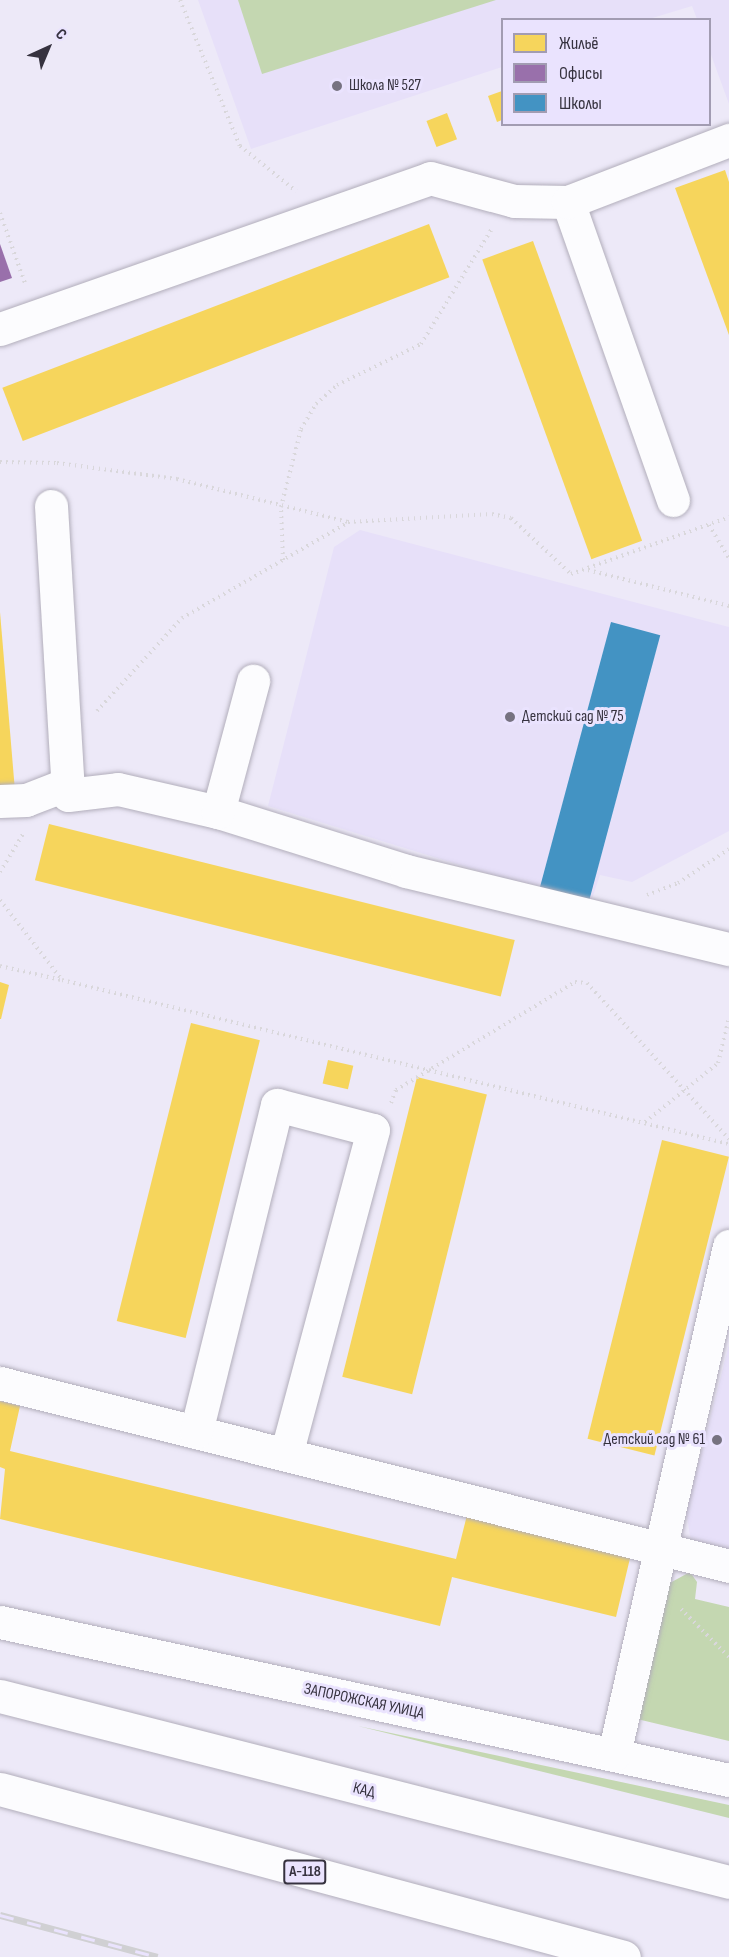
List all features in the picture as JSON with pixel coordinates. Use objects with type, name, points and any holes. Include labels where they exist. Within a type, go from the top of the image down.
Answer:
[{"type":"main road","points":[[0,329],[430,178],[514,201],[568,202],[729,140]]},
{"type":"main road","points":[[568,202],[673,500]]},
{"type":"main road","points":[[51,506],[68,795],[118,789],[218,812],[406,871],[729,949]]},
{"type":"main road","points":[[218,812],[253,681]]},
{"type":"main road","points":[[0,801],[26,801],[67,784]]},
{"type":"main road","points":[[196,1432],[277,1105],[373,1130],[286,1454]]},
{"type":"main road","points":[[614,1754],[729,1246]]},
{"type":"main road","points":[[0,1383],[729,1566]]},
{"type":"main road","name":"ЗАПОРОЖСКАЯ УЛИЦА","points":[[0,1622],[729,1780]]},
{"type":"main road","name":"КАД","points":[[0,1696],[729,1882]]},
{"type":"main road","name":"А-118","points":[[0,1789],[624,1957]]},
{"type":"path","points":[[180,0],[240,146],[290,187],[332,213]]},
{"type":"path","points":[[283,560],[281,507],[301,429],[316,404],[337,385],[421,344],[459,276],[514,201]]},
{"type":"path","points":[[0,213],[37,317]]},
{"type":"path","points":[[0,462],[57,463],[177,479],[348,522],[492,514],[511,518],[571,574],[729,517]]},
{"type":"path","points":[[64,746],[182,618],[348,522]]},
{"type":"path","points":[[709,525],[729,558]]},
{"type":"path","points":[[587,570],[729,606]]},
{"type":"path","points":[[625,925],[644,897],[729,849]]},
{"type":"path","points":[[0,900],[62,980]]},
{"type":"path","points":[[0,966],[431,1068],[729,1144]]},
{"type":"path","points":[[373,1130],[396,1090],[575,982],[587,983],[729,1139]]},
{"type":"path","points":[[645,1123],[718,1064],[729,1018]]},
{"type":"path","points":[[653,1581],[729,1657]]},
{"type":"shaded area","name":"Школа № 527","points":[[198,0],[729,0],[729,104],[711,55],[711,18],[697,18],[692,6],[652,18],[501,18],[501,67],[251,149]]},
{"type":"shaded area","name":"Детский сад № 75","points":[[360,530],[729,627],[729,831],[632,882],[600,875],[590,905],[268,806],[334,547]]},
{"type":"shaded area","name":"Детский сад № 61","points":[[729,1345],[729,1557],[691,1541],[686,1511]]},
{"type":"green space","points":[[238,0],[496,0],[262,74]]},
{"type":"green space","points":[[690,1572],[697,1582],[695,1599],[729,1607],[729,1741],[637,1719],[668,1584]]},
{"type":"green space","points":[[358,1726],[729,1805],[729,1818]]},
{"type":"building: Жильё","points":[[501,91],[501,120],[497,122],[488,96]]},
{"type":"building: Жильё","points":[[447,113],[457,139],[436,147],[426,121]]},
{"type":"building: Жильё","points":[[725,170],[729,182],[729,335],[675,188]]},
{"type":"building: Жильё","points":[[429,224],[449,277],[23,441],[2,388]]},
{"type":"building: Жильё","points":[[533,241],[642,541],[591,559],[482,259]]},
{"type":"building: Жильё","points":[[0,612],[15,791],[0,792]]},
{"type":"building: Жильё","points":[[49,824],[515,940],[501,996],[35,880]]},
{"type":"building: Жильё","points":[[0,982],[9,985],[1,1019],[0,1019]]},
{"type":"building: Жильё","points":[[191,1023],[260,1040],[186,1338],[117,1321]]},
{"type":"building: Жильё","points":[[328,1060],[353,1066],[348,1089],[323,1083]]},
{"type":"building: Жильё","points":[[417,1077],[487,1094],[412,1394],[342,1377]]},
{"type":"building: Жильё","points":[[662,1140],[729,1157],[654,1456],[587,1439]]},
{"type":"building: Жильё","points":[[0,1401],[20,1406],[10,1451],[133,1481],[456,1559],[467,1515],[631,1554],[616,1617],[452,1577],[440,1626],[0,1519],[5,1469],[0,1467]]},
{"type":"building: Офисы","points":[[0,244],[12,278],[0,282]]},
{"type":"building: Школы","points":[[611,622],[660,635],[588,906],[539,892]]},
{"type":"railway","points":[[0,1915],[158,1957]]},
{"type":"place","name":"Школа № 527","points":[[337,86]]},
{"type":"place","name":"Детский сад № 75","points":[[510,717]]},
{"type":"place","name":"Детский сад № 61","points":[[717,1440]]}]
